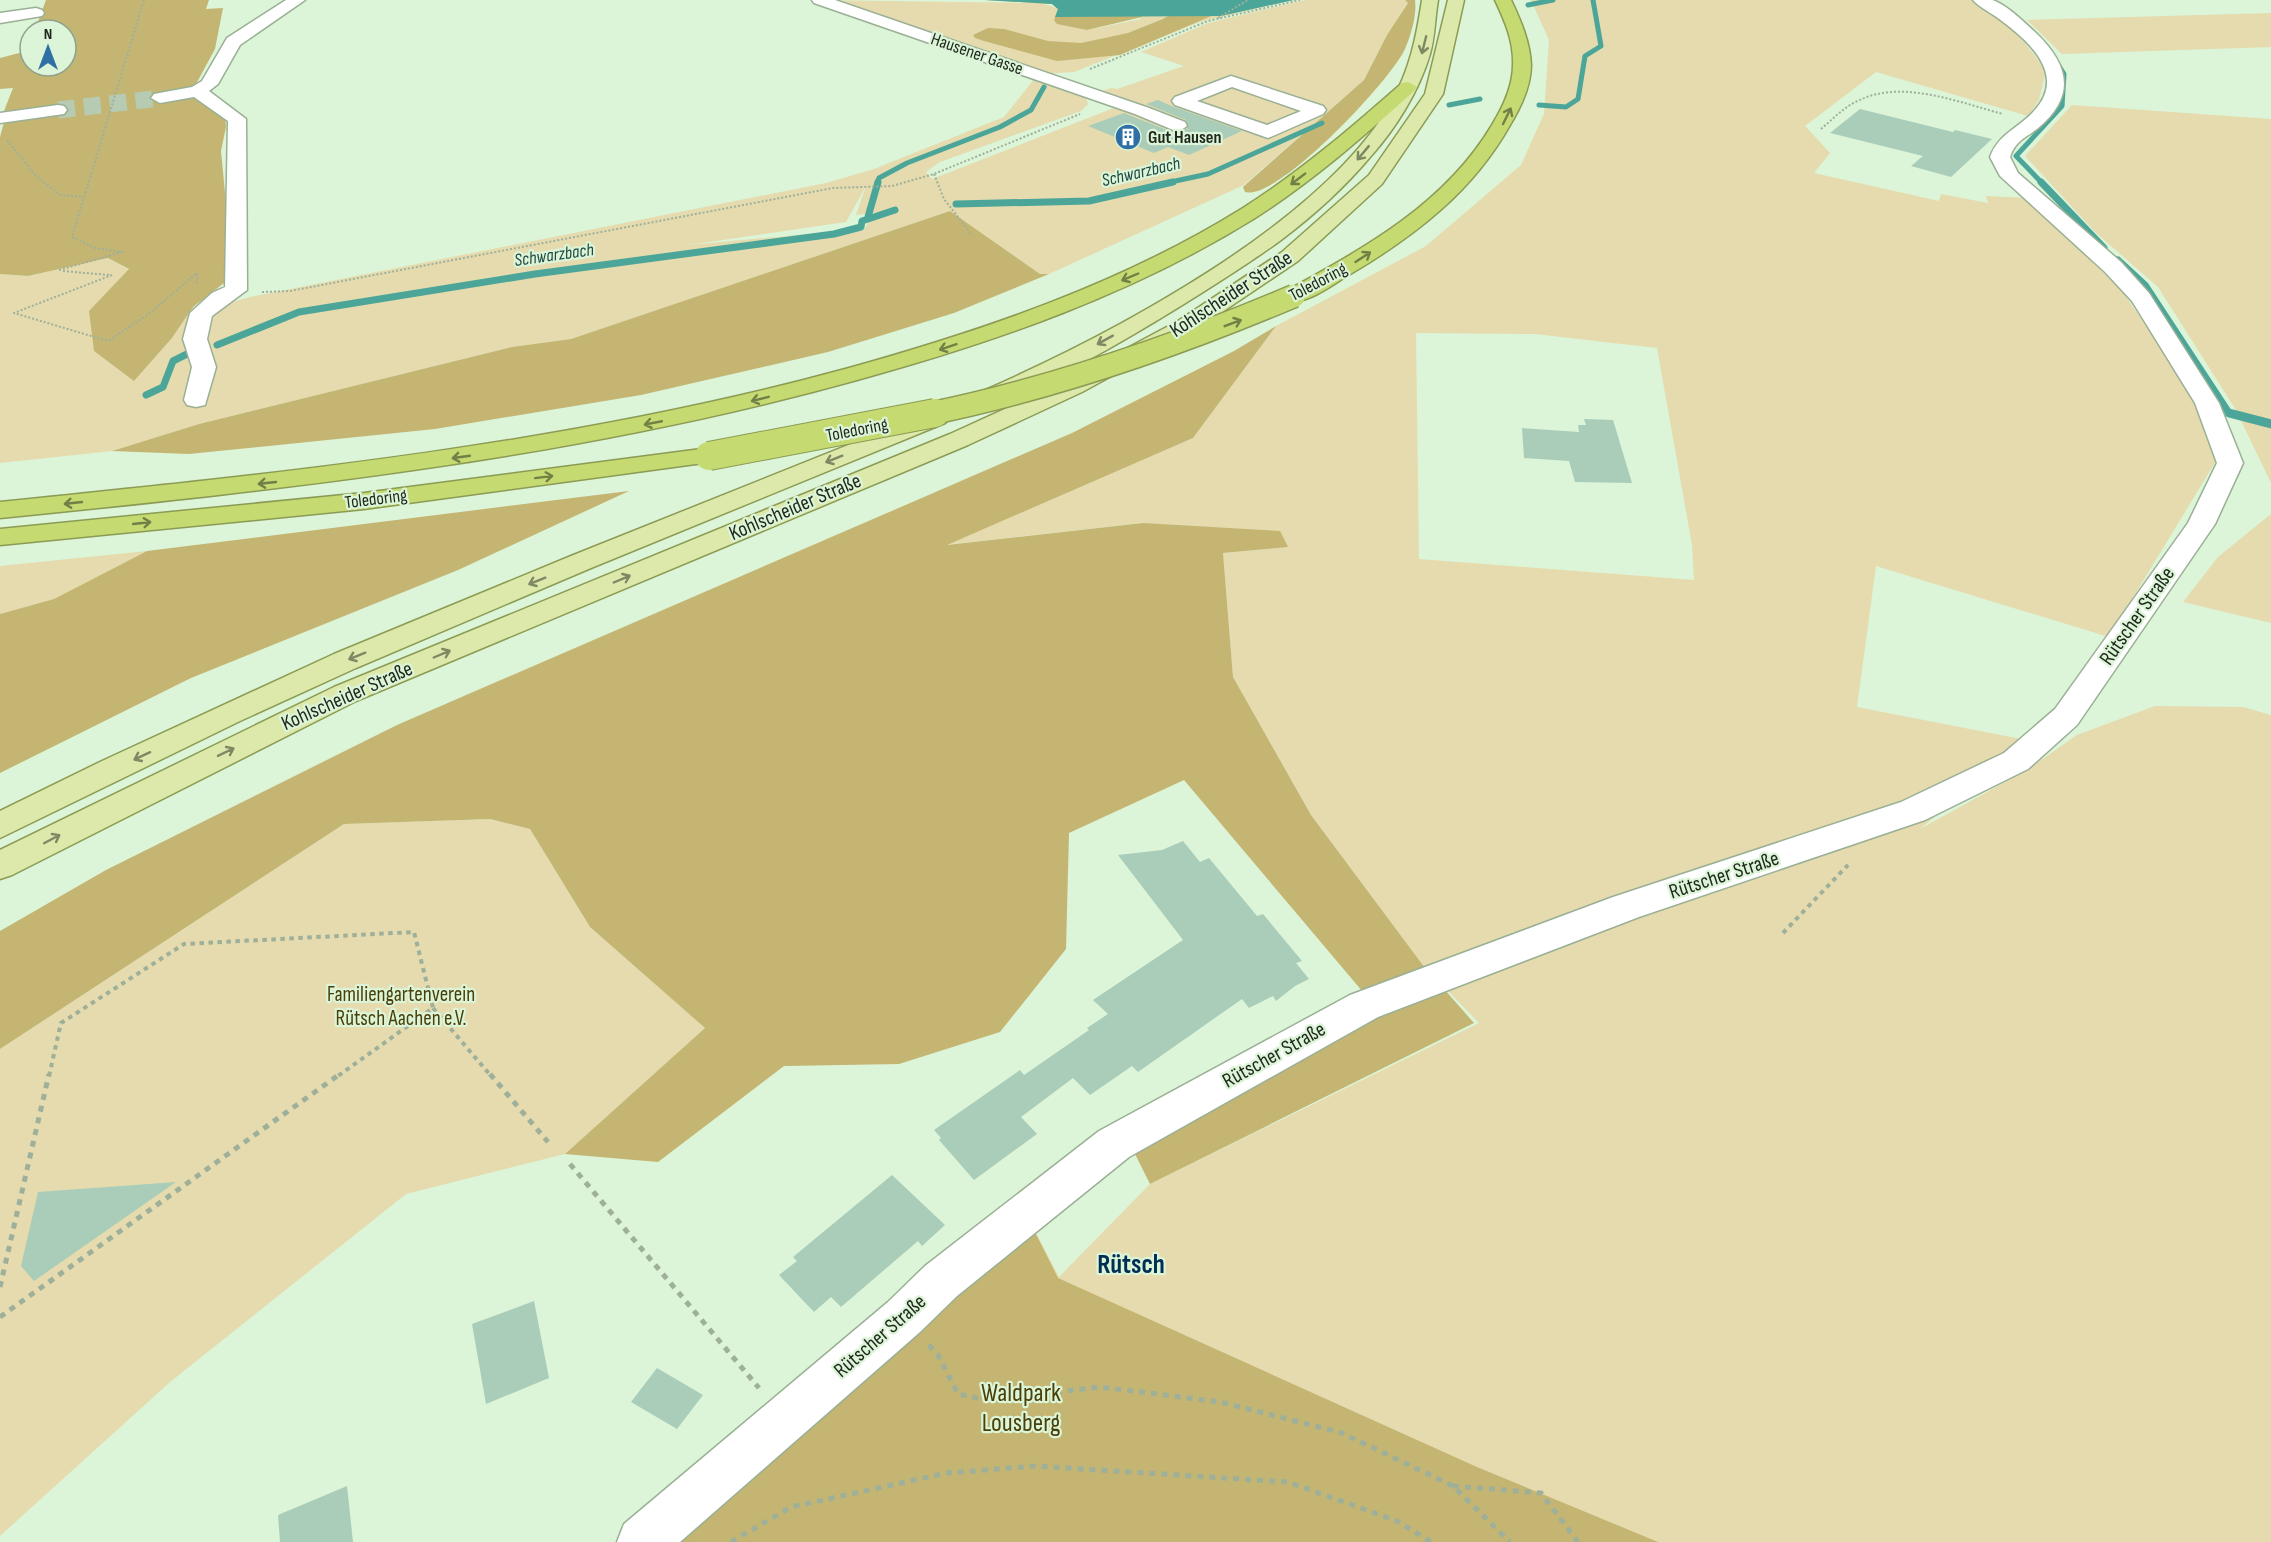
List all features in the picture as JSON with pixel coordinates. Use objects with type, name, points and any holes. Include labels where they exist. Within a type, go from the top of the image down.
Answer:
[{"type":"highway","name":"Toledoring","points":[[0,537],[364,501],[709,456],[828,436],[939,413],[1111,367],[1236,322],[1294,296],[1356,262],[1442,201],[1476,165],[1513,104],[1522,66],[1517,30],[1503,0]]},
{"type":"highway","name":"Toledoring","points":[[0,510],[288,481],[540,446],[710,411],[833,381],[945,348],[1041,314],[1141,272],[1220,230],[1293,184],[1345,143],[1408,87]]},
{"type":"main road","name":"Kohlscheider Straße","points":[[0,826],[55,797],[338,664],[1005,390],[1095,346],[1172,303],[1235,263],[1314,205],[1364,153],[1386,124],[1408,87],[1423,49],[1430,0]]},
{"type":"main road","name":"Kohlscheider Straße","points":[[0,866],[77,825],[355,689],[910,459],[1049,399],[1148,348],[1271,270],[1347,210],[1374,182],[1416,129],[1438,89],[1455,29],[1456,0]]},
{"type":"street","points":[[160,98],[197,91],[213,79],[223,55],[233,42],[297,0]]},
{"type":"street","name":"Hausener Gasse","points":[[820,0],[1178,126]]},
{"type":"street","name":"Rütscher Straße","points":[[642,1542],[788,1414],[904,1317],[941,1281],[1114,1144],[1364,1006],[1626,907],[1913,811],[2016,761],[2066,717],[2201,524],[2230,463],[2207,403],[2141,298],[2113,267],[2010,176],[2000,157],[2004,142],[2036,121],[2053,102],[2056,74],[2047,57],[2025,31],[1981,0]]},
{"type":"street","points":[[0,18],[36,13]]},
{"type":"street","points":[[1231,81],[1317,110],[1294,120],[1268,132],[1181,101],[1231,81]]},
{"type":"street","points":[[196,400],[204,367],[195,339],[201,313],[220,297],[236,290],[237,118],[197,91]]},
{"type":"street","points":[[1208,91],[1239,102],[1236,107],[1242,111],[1262,110],[1294,120]]},
{"type":"street","points":[[0,118],[58,110]]},
{"type":"path","points":[[144,0],[72,237],[95,248],[122,252],[59,270],[112,275],[14,314],[108,341],[150,314],[195,273]]},
{"type":"path","points":[[1217,19],[1222,13],[1248,0]]},
{"type":"path","points":[[1057,82],[1217,19],[1300,0]]},
{"type":"path","points":[[1821,129],[1865,97],[1889,93],[1922,95],[2036,121]]},
{"type":"path","points":[[236,290],[290,291],[854,185],[892,186],[934,174],[1112,102]]},
{"type":"path","points":[[0,132],[35,175],[60,195],[84,197]]},
{"type":"path","points":[[934,174],[937,189],[972,235]]},
{"type":"path","points":[[1783,933],[1872,841],[1867,828]]},
{"type":"path","points":[[0,1287],[61,1023],[184,944],[414,932],[433,1008],[548,1142]]},
{"type":"path","points":[[0,1317],[433,1008]]},
{"type":"path","points":[[570,1164],[774,1405],[788,1414]]},
{"type":"path","points":[[904,1317],[938,1355],[958,1394],[986,1400],[1100,1387],[1221,1402],[1342,1434],[1453,1486],[1510,1542]]},
{"type":"path","points":[[731,1542],[791,1507],[947,1473],[1035,1466],[1130,1470],[1288,1482],[1397,1521],[1431,1542]]},
{"type":"path","points":[[1453,1486],[1540,1493],[1578,1542]]},
{"type":"green space","points":[[46,0],[209,0],[206,9],[223,8],[215,49],[195,86],[168,101],[200,96],[225,114],[226,127],[221,151],[233,276],[193,307],[172,338],[134,381],[94,351],[89,311],[129,269],[108,258],[28,276],[0,274],[0,137],[4,122],[41,108],[4,111],[13,88],[0,89],[0,58],[18,53],[18,78],[78,78],[78,18],[39,18]]},
{"type":"green space","points":[[813,0],[1040,3],[1058,8],[1055,17],[1087,30],[1141,19],[1133,0],[1294,0],[1200,22],[1074,72],[1045,74],[1036,79],[1086,98],[1088,104],[1081,111],[940,162],[926,172],[932,179],[1124,104],[1096,93],[1111,88],[1117,89],[1184,66],[1141,52],[1208,23],[1305,0],[1405,0],[1408,3],[1387,35],[1364,80],[1244,185],[1049,274],[1040,274],[950,211],[571,339],[512,347],[199,424],[112,451],[0,463],[0,274],[28,276],[108,258],[130,270],[134,381],[172,338],[193,307],[215,307],[250,297],[826,183],[874,169],[1004,117],[1035,78]],"holes":[[[866,186],[856,215],[892,211],[871,219],[864,229],[688,245],[846,222]]]},
{"type":"green space","points":[[985,0],[1133,0],[1142,17],[1087,30],[1057,24],[1054,20],[1058,9],[1052,4]]},
{"type":"green space","points":[[1227,0],[1223,11],[1120,55],[1057,61],[984,41],[973,35],[988,28],[1004,29],[1048,41],[1081,43],[1128,33],[1163,19],[1176,11]]},
{"type":"green space","points":[[1405,0],[1415,0],[1411,31],[1405,49],[1379,86],[1332,136],[1282,178],[1261,190],[1245,192],[1243,187],[1364,80],[1387,35],[1408,3]]},
{"type":"green space","points":[[1531,0],[1972,0],[2013,31],[2046,71],[2039,100],[2028,116],[1876,72],[1805,126],[1830,153],[1814,173],[1939,201],[1941,194],[1988,203],[1986,196],[2027,198],[2123,292],[2192,394],[2216,461],[2109,637],[1876,566],[1857,707],[2026,740],[1920,829],[2027,770],[2077,735],[2155,706],[2243,707],[2271,715],[2271,1542],[655,1542],[1030,1222],[1059,1277],[1150,1184],[1479,1023],[1422,964],[1311,815],[1233,677],[1223,553],[1288,547],[1143,523],[945,545],[1193,438],[1276,326],[1426,246],[1521,165],[1544,114],[1549,40]],"holes":[[[1416,333],[1535,334],[1657,348],[1692,545],[1694,580],[1419,559]]]},
{"type":"green space","points":[[2271,13],[2271,47],[2062,54],[2027,20]]},
{"type":"green space","points":[[2072,105],[2271,119],[2271,483],[2236,410],[2158,287],[2095,232],[2025,156]]},
{"type":"green space","points":[[950,211],[1040,274],[1049,274],[954,313],[828,352],[641,395],[435,429],[189,454],[112,451],[199,424],[512,347],[571,339]]},
{"type":"green space","points":[[1276,326],[1193,438],[947,545],[1143,523],[1280,531],[1288,547],[1223,553],[1233,677],[1311,815],[1422,964],[1474,1023],[1150,1184],[1131,1146],[1379,1011],[1184,780],[1069,833],[1066,949],[1000,1032],[899,1064],[784,1066],[658,1162],[565,1154],[705,1028],[590,927],[530,829],[490,819],[344,824],[0,1049],[0,931],[106,870],[397,725],[1072,433],[1234,351]]},
{"type":"green space","points":[[629,491],[458,570],[191,678],[0,773],[0,614],[54,599],[147,551]]},
{"type":"green space","points":[[2271,514],[2271,623],[2183,602],[2218,557]]},
{"type":"green space","points":[[147,551],[54,599],[0,614],[0,566]]},
{"type":"green space","name":"Familiengartenverein Rütsch Aachen e.V.","points":[[490,819],[530,829],[590,927],[705,1028],[565,1154],[406,1194],[170,1382],[0,1536],[0,1049],[344,824]]},
{"type":"green space","name":"Waldpark Lousberg","points":[[1030,1222],[1058,1278],[1477,1467],[1658,1542],[655,1542]]},
{"type":"water","points":[[985,0],[1294,0],[1221,16],[1055,17],[1058,9],[1052,4]]},
{"type":"building","points":[[1158,100],[1242,131],[1189,155],[1168,147],[1154,153],[1088,126],[1124,113],[1177,134],[1188,128],[1186,120],[1146,104]]},
{"type":"building","points":[[1860,109],[1953,132],[1955,130],[1992,139],[1951,177],[1911,166],[1923,156],[1830,133]]},
{"type":"building","points":[[1584,419],[1613,420],[1632,483],[1575,482],[1569,461],[1524,458],[1522,428],[1579,432],[1578,425],[1586,425]]},
{"type":"building","points":[[1183,841],[1200,862],[1209,858],[1257,916],[1263,914],[1302,961],[1296,963],[1309,979],[1295,986],[1276,1001],[1273,996],[1249,1008],[1242,999],[1138,1072],[1132,1066],[1090,1095],[1073,1078],[1021,1117],[1037,1134],[974,1180],[939,1140],[941,1138],[934,1130],[1020,1070],[1024,1075],[1089,1030],[1087,1028],[1108,1014],[1093,1000],[1183,940],[1118,855],[1162,850]]},
{"type":"building","points":[[892,1175],[945,1225],[922,1246],[918,1241],[841,1307],[831,1297],[814,1312],[779,1275],[797,1261],[793,1257]]},
{"type":"building","points":[[176,1182],[34,1281],[21,1266],[38,1192]]},
{"type":"building","points":[[534,1301],[549,1378],[486,1404],[472,1324]]},
{"type":"building","points":[[657,1368],[703,1395],[677,1429],[631,1402]]},
{"type":"building","points":[[347,1486],[353,1542],[280,1542],[278,1515]]},
{"type":"waterway","points":[[1528,5],[1553,0]]},
{"type":"waterway","name":"Schwarzbach","points":[[1539,105],[1566,107],[1578,99],[1585,56],[1601,46],[1593,0]]},
{"type":"waterway","points":[[2042,183],[2016,156],[2062,106],[2064,74],[2054,58]]},
{"type":"waterway","points":[[877,183],[879,178],[907,163],[1000,127],[1031,110],[1044,87]]},
{"type":"waterway","name":"Schwarzbach","points":[[1449,105],[1480,99]]},
{"type":"waterway","name":"Schwarzbach","points":[[1166,183],[1208,174],[1322,123]]},
{"type":"waterway","points":[[868,217],[878,182]]},
{"type":"waterway","name":"Schwarzbach","points":[[956,204],[1089,201],[1173,182]]},
{"type":"waterway","points":[[2041,182],[2104,248]]},
{"type":"waterway","name":"Schwarzbach","points":[[217,345],[299,312],[535,274],[834,234],[861,227],[862,221],[895,210]]},
{"type":"waterway","points":[[2118,260],[2145,285],[2229,413]]},
{"type":"waterway","name":"Schwarzbach","points":[[146,395],[163,387],[173,361],[187,354]]},
{"type":"waterway","points":[[2229,413],[2234,414]]},
{"type":"waterway","points":[[2229,413],[2271,424]]},
{"type":"tunnel","points":[[58,110],[160,98]]},
{"type":"place","name":"Gut Hausen","points":[[1128,137]]},
{"type":"district","name":"Rütsch","points":[[1131,1265]]}]
